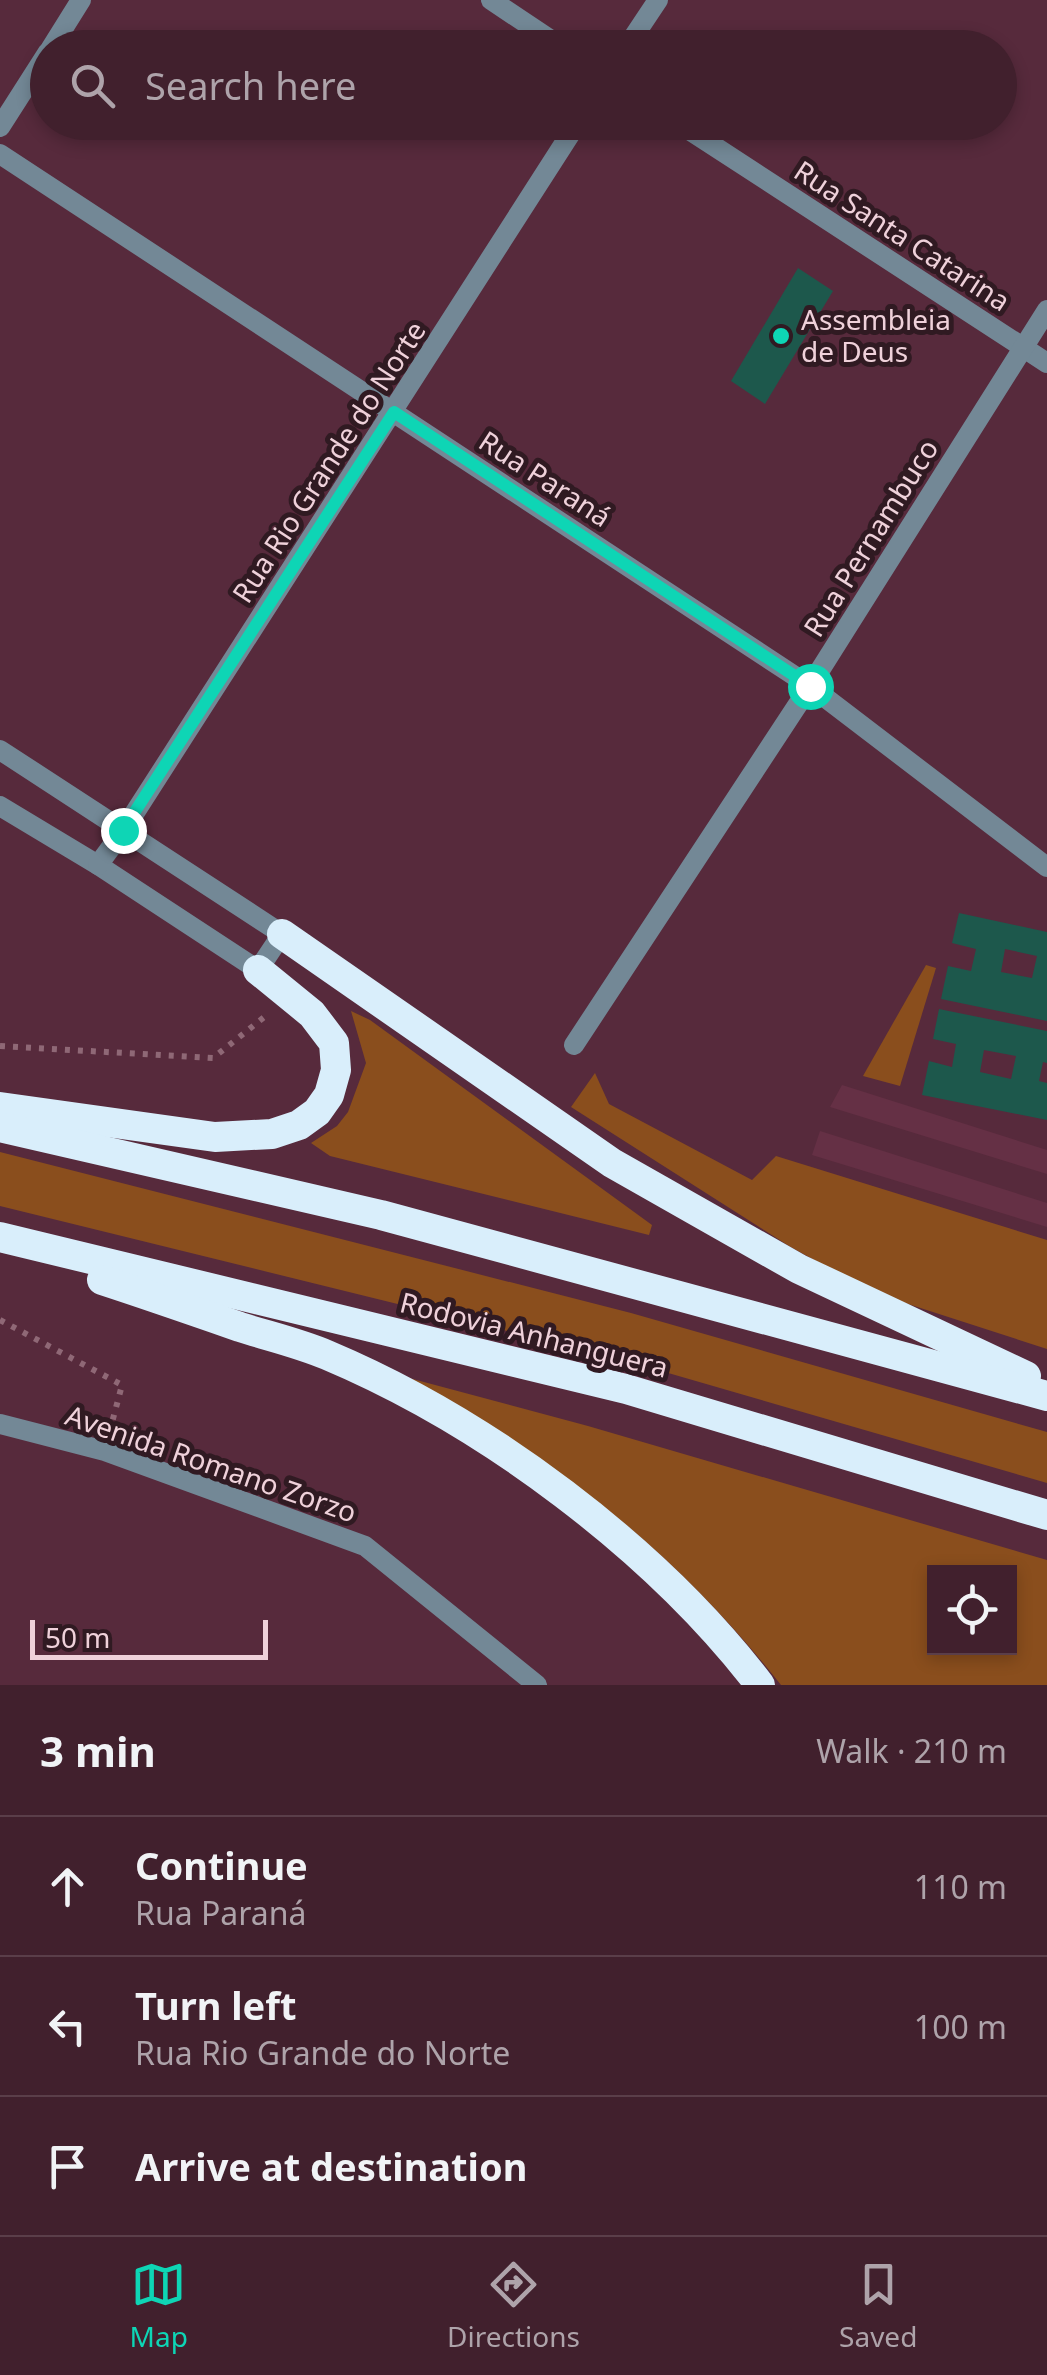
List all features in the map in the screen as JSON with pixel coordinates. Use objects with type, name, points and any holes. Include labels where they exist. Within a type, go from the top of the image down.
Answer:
[{"type":"highway","points":[[282,934],[612,1163],[799,1269],[1047,1386]]},
{"type":"highway","points":[[0,1107],[215,1137],[272,1134],[299,1126],[330,1095],[336,1070],[334,1043],[312,1014],[258,970]]},
{"type":"highway","points":[[0,1127],[381,1215],[1047,1396]]},
{"type":"highway","name":"Rodovia Anhanguera","points":[[0,1237],[626,1390],[1047,1514]]},
{"type":"highway","points":[[0,1245],[325,1354],[408,1396],[526,1467],[574,1503],[689,1604],[760,1685]]},
{"type":"street","points":[[62,30],[81,0]]},
{"type":"street","points":[[492,0],[536,30]]},
{"type":"street","points":[[638,30],[658,0]]},
{"type":"street","points":[[0,127],[30,80]]},
{"type":"street","name":"Rua Rio Grande do Norte","points":[[98,864],[567,140]]},
{"type":"street","name":"Rua Santa Catarina","points":[[705,140],[1047,363]]},
{"type":"street","name":"Rua Paraná","points":[[0,154],[810,686],[1047,867]]},
{"type":"street","name":"Rua Pernambuco","points":[[574,1045],[810,686],[1047,310]]},
{"type":"street","points":[[0,750],[282,934],[258,970],[98,864],[0,806]]},
{"type":"street","name":"Avenida Romano Zorzo","points":[[0,1424],[105,1451],[365,1546],[536,1685]]},
{"type":"path","points":[[0,1046],[213,1058],[290,996]]},
{"type":"path","points":[[0,1320],[122,1385],[105,1451]]},
{"type":"shaded area","points":[[926,965],[936,968],[900,1086],[863,1076]]},
{"type":"shaded area","points":[[351,1011],[370,1020],[652,1225],[649,1235],[330,1156],[311,1143],[337,1126],[348,1112],[366,1063]]},
{"type":"shaded area","points":[[595,1073],[609,1104],[752,1180],[776,1156],[1047,1240],[1047,1349],[874,1293],[789,1246],[571,1107]]},
{"type":"shaded area","points":[[842,1085],[1047,1150],[1047,1174],[830,1107]]},
{"type":"shaded area","points":[[820,1131],[1047,1203],[1047,1227],[812,1155]]},
{"type":"shaded area","points":[[0,1152],[631,1313],[1047,1432],[1047,1483],[613,1357],[0,1206]]},
{"type":"shaded area","points":[[394,1374],[588,1426],[1047,1560],[1047,1685],[781,1685],[709,1602],[656,1551],[550,1467]]},
{"type":"building","name":"Assembleia de Deus","points":[[798,268],[833,291],[765,404],[731,381]]},
{"type":"building","points":[[959,913],[1047,932],[1047,1021],[941,999],[948,966],[971,971],[976,949],[952,943]],"holes":[[[1005,949],[1037,956],[1032,978],[1001,972]]]},
{"type":"building","points":[[939,1009],[1047,1031],[1047,1063],[1043,1062],[1039,1081],[1047,1083],[1047,1120],[922,1095],[929,1061],[952,1067],[956,1044],[933,1039]],"holes":[[[984,1050],[1016,1056],[1011,1079],[980,1072]]]},
{"type":"place","name":"Assembleia de Deus","points":[[781,336]]},
{"type":"route","points":[[123,830],[394,412],[810,686]]}]
